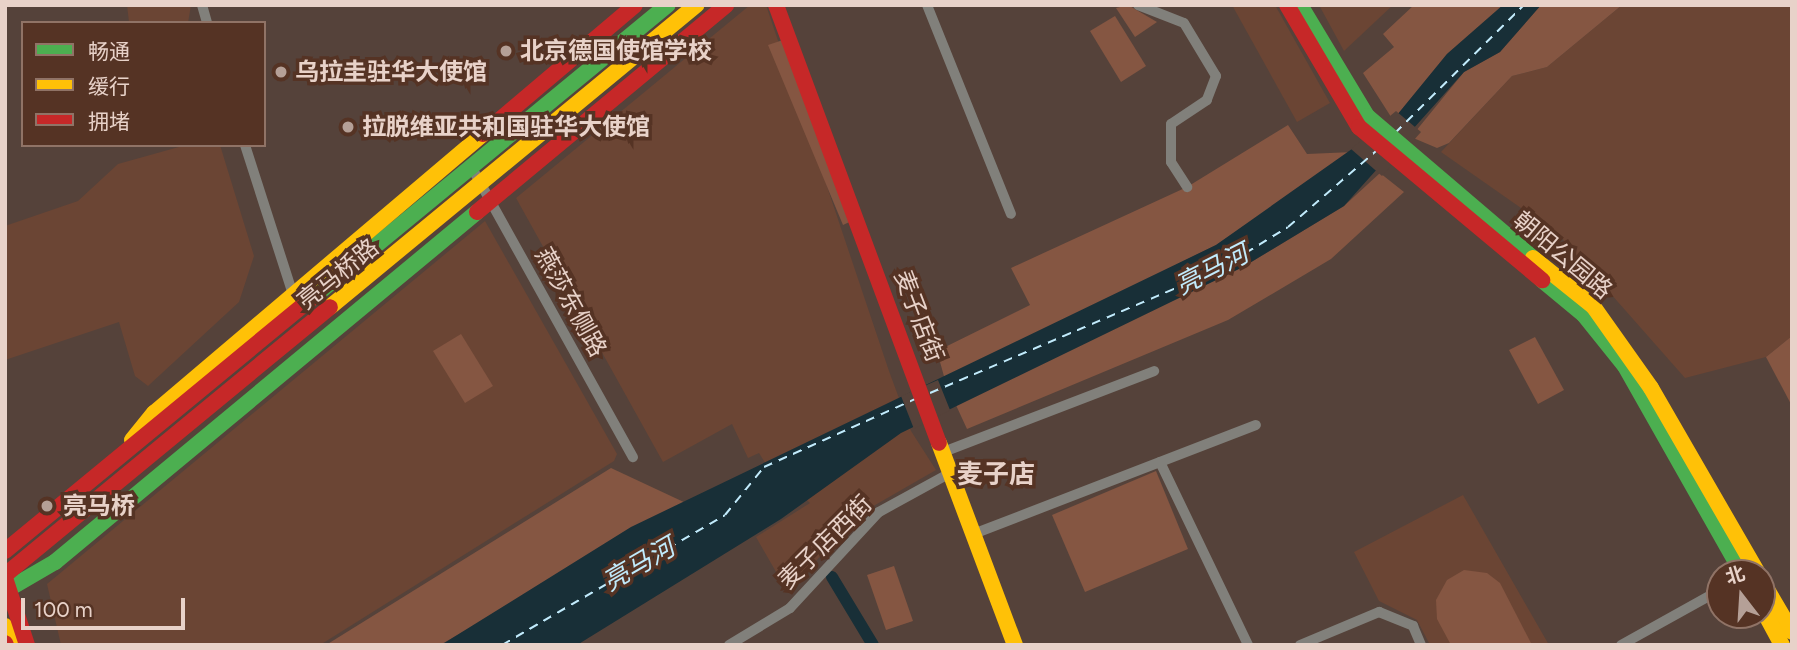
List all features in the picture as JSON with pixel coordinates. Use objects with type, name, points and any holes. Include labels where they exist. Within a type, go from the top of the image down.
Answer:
[{"type":"main road","points":[[110,467],[154,413],[635,5]]},
{"type":"main road","name":"亮马桥路","points":[[5,551],[668,5]]},
{"type":"main road","points":[[27,645],[6,584],[55,562],[486,193],[697,5]]},
{"type":"main road","points":[[486,193],[726,5]]},
{"type":"main road","name":"麦子店街","points":[[776,5],[954,471],[1015,645]]},
{"type":"main road","name":"朝阳公园路","points":[[1287,5],[1363,122],[1584,315],[1625,366],[1734,559]]},
{"type":"main road","name":"朝阳公园路","points":[[1300,5],[1363,122]]},
{"type":"main road","name":"朝阳公园路","points":[[1406,160],[1593,306],[1651,388],[1750,559]]},
{"type":"main road","points":[[1776,604],[1792,632]]},
{"type":"main road","points":[[5,626],[11,645]]},
{"type":"main road","points":[[1773,629],[1782,645]]},
{"type":"street","points":[[927,5],[1011,214]]},
{"type":"street","points":[[1138,5],[1184,23],[1216,76],[1207,100],[1171,124],[1171,162],[1187,187]]},
{"type":"street","points":[[246,147],[291,295],[303,308]]},
{"type":"street","name":"燕莎东侧路","points":[[472,169],[634,457]]},
{"type":"street","points":[[946,451],[1154,371]]},
{"type":"street","points":[[976,533],[1256,425]]},
{"type":"street","points":[[1160,462],[1248,645]]},
{"type":"street","name":"麦子店西街","points":[[729,645],[790,608],[879,512],[954,471]]},
{"type":"street","points":[[1621,645],[1706,598]]},
{"type":"street","points":[[1300,645],[1379,612],[1413,626],[1421,645]]},
{"type":"shaded area","points":[[127,5],[191,5],[188,21],[129,21]]},
{"type":"shaded area","points":[[750,5],[766,5],[889,371],[911,431],[936,470],[863,512],[787,591],[756,537],[810,503],[798,492],[785,495],[759,453],[748,458],[732,424],[663,462],[516,198]]},
{"type":"shaded area","points":[[1128,5],[1157,22],[1135,37],[1116,8]]},
{"type":"shaded area","points":[[1232,5],[1275,5],[1330,103],[1297,122]]},
{"type":"shaded area","points":[[1319,5],[1393,5],[1344,51]]},
{"type":"shaded area","points":[[1414,5],[1503,5],[1447,54],[1393,120],[1363,73],[1394,47],[1383,34]]},
{"type":"shaded area","points":[[1541,5],[1622,5],[1547,67],[1512,76],[1449,143],[1437,148],[1411,137],[1464,72],[1500,52]]},
{"type":"shaded area","points":[[1622,5],[1792,5],[1792,336],[1766,357],[1685,378],[1558,234],[1441,152],[1512,76],[1547,67]]},
{"type":"shaded area","points":[[1115,16],[1146,66],[1121,82],[1090,31]]},
{"type":"shaded area","points":[[783,40],[858,218],[843,225],[768,45]]},
{"type":"shaded area","points":[[1288,125],[1307,154],[1353,152],[1216,245],[945,380],[937,351],[1030,305],[1011,268],[1187,187]]},
{"type":"shaded area","points":[[179,147],[221,147],[254,256],[239,302],[148,386],[135,376],[119,322],[5,360],[5,226],[78,201],[118,164]]},
{"type":"shaded area","points":[[1380,173],[1404,192],[1331,259],[1228,320],[967,429],[955,403],[1243,267],[1344,206]]},
{"type":"shaded area","points":[[485,221],[617,454],[614,461],[320,645],[61,645],[47,584]]},
{"type":"shaded area","points":[[461,334],[493,386],[465,403],[433,351]]},
{"type":"shaded area","points":[[1792,336],[1792,406],[1766,357]]},
{"type":"shaded area","points":[[1535,337],[1564,390],[1538,404],[1509,350]]},
{"type":"shaded area","points":[[611,468],[688,504],[440,645],[326,645]]},
{"type":"shaded area","points":[[1156,471],[1188,549],[1085,592],[1052,515]]},
{"type":"shaded area","points":[[1463,495],[1549,645],[1430,645],[1417,620],[1379,601],[1354,552]]},
{"type":"shaded area","points":[[894,566],[913,621],[886,630],[867,575]]},
{"type":"shaded area","points":[[1464,570],[1487,573],[1500,583],[1532,645],[1451,645],[1437,619],[1436,600],[1447,580]]},
{"type":"water","name":"亮马河","points":[[1503,5],[1541,5],[1500,52],[1464,72],[1344,206],[1243,267],[901,433],[781,519],[577,645],[441,645],[631,527],[1216,245],[1393,120],[1447,54]]},
{"type":"pier","points":[[1396,111],[1421,132],[1382,176],[1351,149]]},
{"type":"pier","points":[[938,380],[950,410],[914,429],[901,396]]},
{"type":"waterway","points":[[832,577],[873,645]]},
{"type":"ferry route","points":[[1395,133],[1524,5]]},
{"type":"ferry route","points":[[930,393],[1218,270],[1288,227],[1376,151]]},
{"type":"ferry route","points":[[502,645],[725,515],[764,467],[915,399]]},
{"type":"traffic: fast","points":[[312,298],[668,5]]},
{"type":"traffic: fast","points":[[1300,5],[1367,116],[1533,258]]},
{"type":"traffic: fast","points":[[5,591],[55,562],[477,212]]},
{"type":"traffic: fast","points":[[1542,280],[1584,315],[1625,366],[1734,559]]},
{"type":"traffic: slow","points":[[330,307],[697,5]]},
{"type":"traffic: slow","points":[[132,440],[154,413],[483,134]]},
{"type":"traffic: slow","points":[[1533,258],[1593,306],[1651,388],[1750,559]]},
{"type":"traffic: slow","points":[[939,443],[1015,645]]},
{"type":"traffic: slow","points":[[1776,605],[1792,632]]},
{"type":"traffic: slow","points":[[5,626],[11,645]]},
{"type":"traffic: slow","points":[[1773,629],[1782,645]]},
{"type":"traffic: jam","points":[[483,134],[635,5]]},
{"type":"traffic: jam","points":[[477,212],[726,5]]},
{"type":"traffic: jam","points":[[776,5],[939,443]]},
{"type":"traffic: jam","points":[[1287,5],[1359,127],[1542,280]]},
{"type":"traffic: jam","points":[[5,551],[312,298]]},
{"type":"traffic: jam","points":[[5,575],[330,307]]},
{"type":"traffic: jam","points":[[6,581],[27,645]]},
{"type":"place","name":"北京德国使馆学校","points":[[506,51]]},
{"type":"place","name":"乌拉圭驻华大使馆","points":[[281,72]]},
{"type":"place","name":"拉脱维亚共和国驻华大使馆","points":[[348,127]]},
{"type":"place","name":"亮马桥","points":[[47,506]]},
{"type":"district","name":"麦子店","points":[[996,475]]}]
